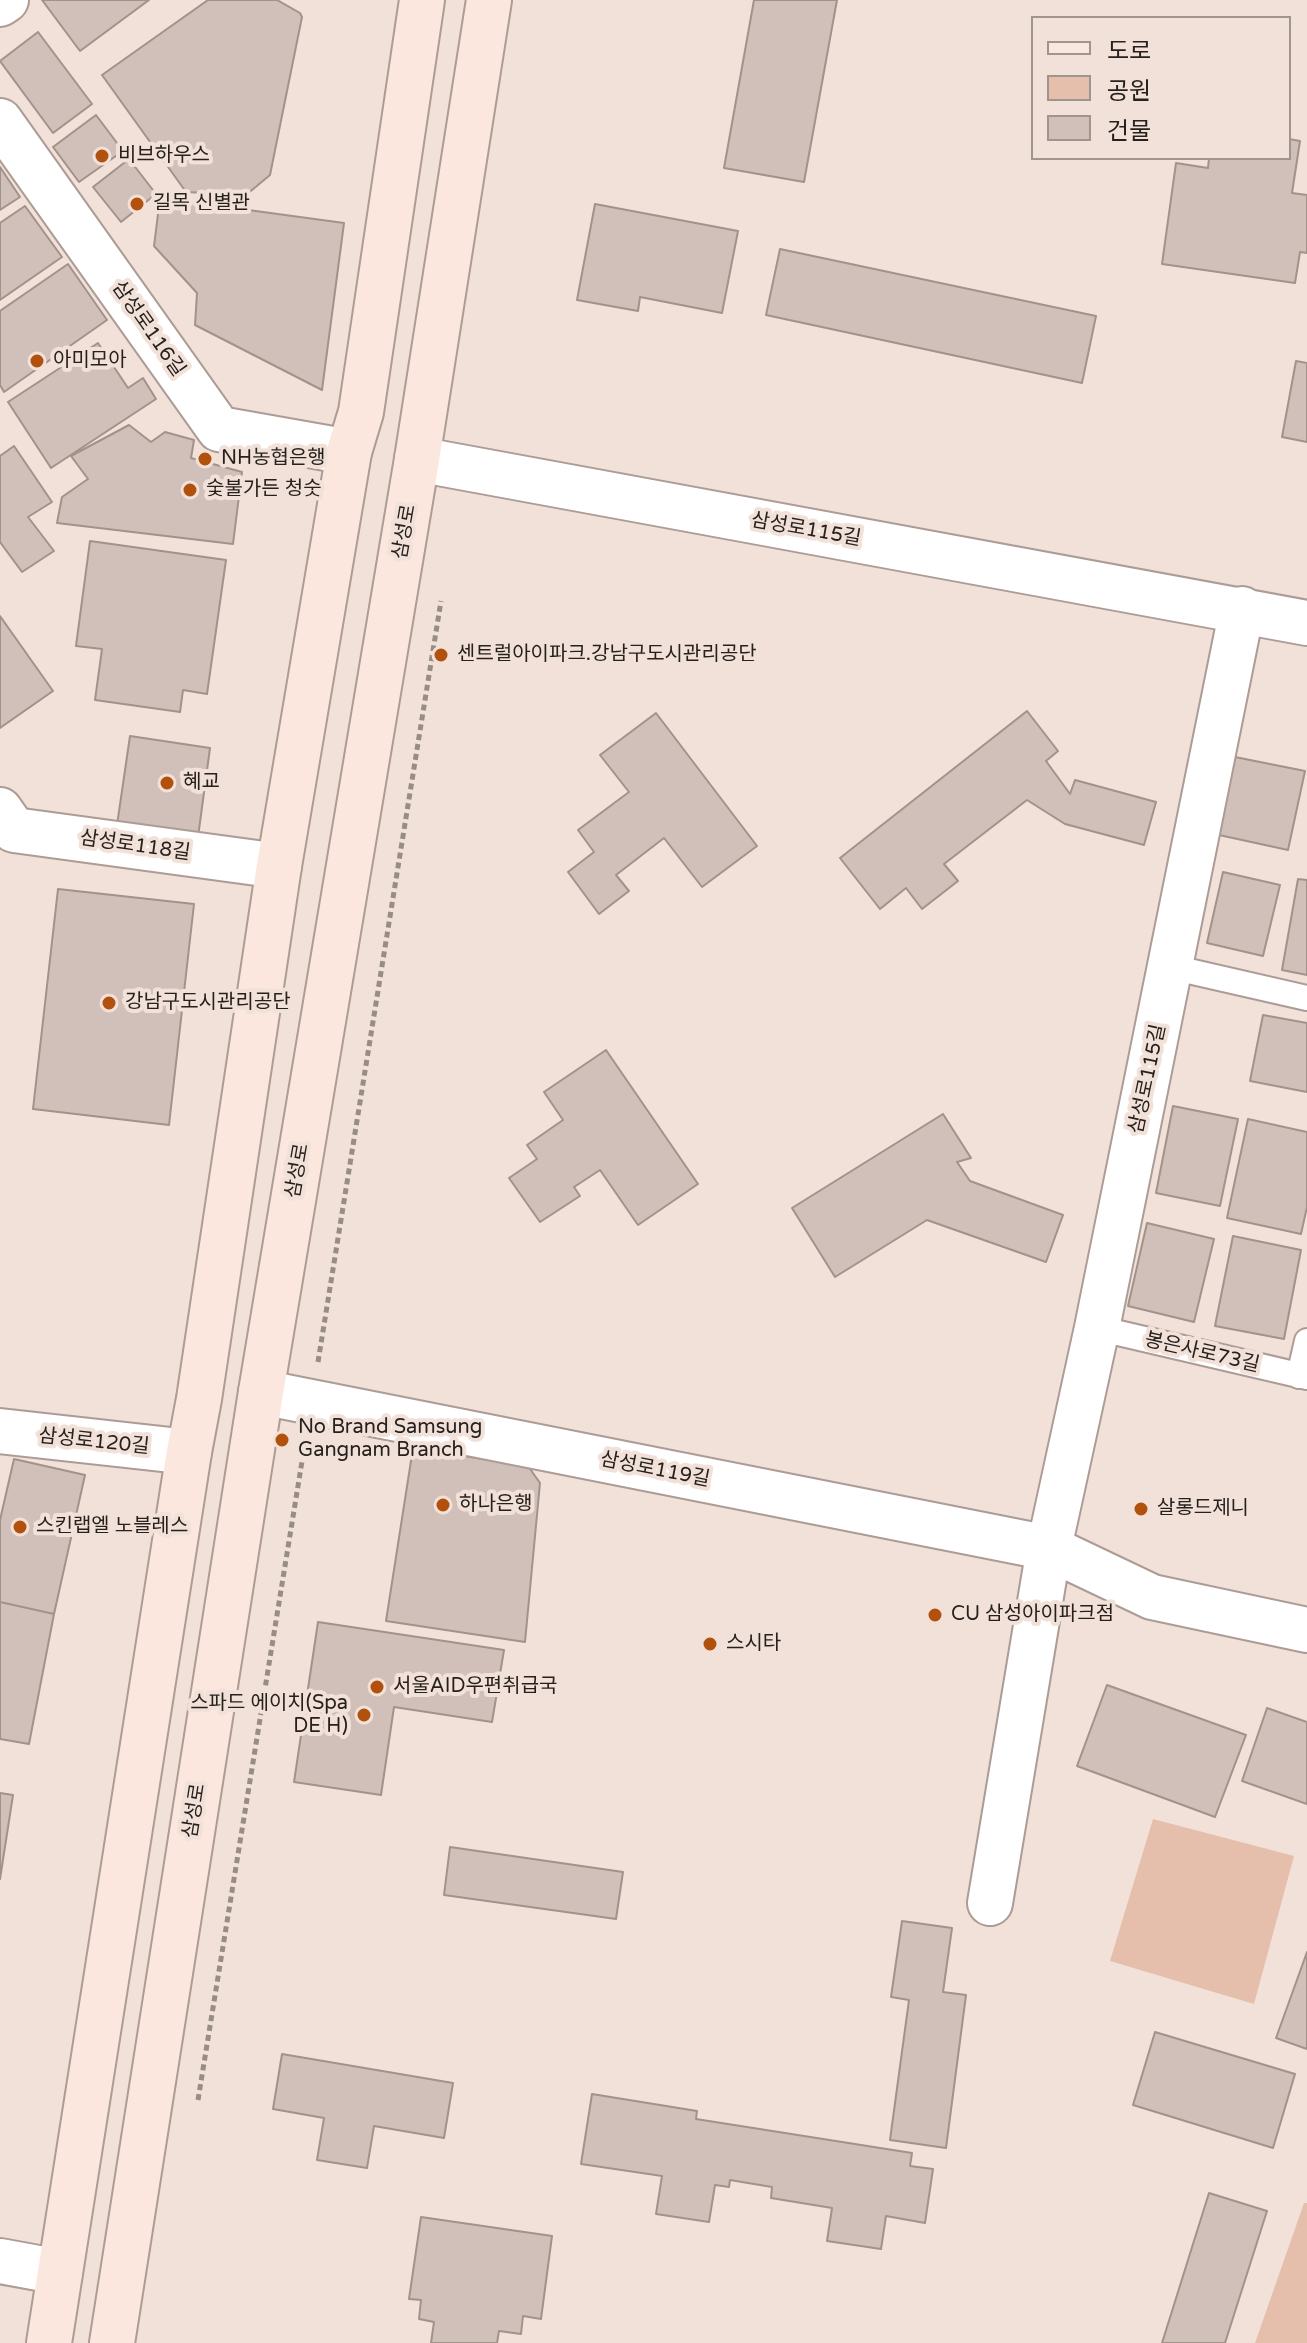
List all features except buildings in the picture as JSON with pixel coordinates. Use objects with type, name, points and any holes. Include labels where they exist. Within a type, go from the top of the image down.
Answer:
[{"type":"main road","points":[[49,2343],[199,1399],[279,866],[349,452],[361,412],[422,0]]},
{"type":"main road","name":"삼성로","points":[[112,2343],[261,1392],[417,459],[489,0]]},
{"type":"street","points":[[0,4],[6,0]]},
{"type":"street","name":"삼성로116길","points":[[0,121],[219,429],[349,452]]},
{"type":"street","name":"삼성로115길","points":[[417,459],[1307,623]]},
{"type":"street","name":"삼성로115길","points":[[1049,1548],[1097,1328],[1242,609]]},
{"type":"street","name":"삼성로118길","points":[[5,830],[279,866]]},
{"type":"street","name":"삼성로119길","points":[[261,1392],[1049,1548],[1152,1597],[1307,1630]]},
{"type":"street","name":"삼성로120길","points":[[0,1431],[189,1452]]},
{"type":"street","points":[[990,1903],[1049,1548]]},
{"type":"street","points":[[0,2261],[60,2272]]},
{"type":"lane","points":[[1171,967],[1307,998]]},
{"type":"lane","name":"봉은사로73길","points":[[1097,1328],[1303,1377]]},
{"type":"lane","points":[[1303,1377],[1307,1341]]},
{"type":"path","points":[[197,2108],[443,590]]},
{"type":"green space","points":[[1153,1819],[1294,1856],[1254,2004],[1110,1961]]},
{"type":"green space","points":[[1304,2203],[1307,2203],[1307,2343],[1255,2343]]},
{"type":"place","name":"비브하우스","points":[[102,156]]},
{"type":"place","name":"길목 신별관","points":[[137,204]]},
{"type":"place","name":"아미모아","points":[[37,361]]},
{"type":"place","name":"NH농협은행","points":[[205,459]]},
{"type":"place","name":"숯불가든 청숫","points":[[190,490]]},
{"type":"place","name":"센트럴아이파크.강남구도시관리공단","points":[[441,655]]},
{"type":"place","name":"혜교","points":[[167,783]]},
{"type":"place","name":"강남구도시관리공단","points":[[109,1003]]},
{"type":"place","name":"No Brand Samsung Gangnam Branch","points":[[282,1440]]},
{"type":"place","name":"하나은행","points":[[443,1505]]},
{"type":"place","name":"살롱드제니","points":[[1141,1509]]},
{"type":"place","name":"스킨랩엘 노블레스","points":[[20,1527]]},
{"type":"place","name":"CU 삼성아이파크점","points":[[935,1615]]},
{"type":"place","name":"스시타","points":[[710,1644]]},
{"type":"place","name":"서울AID우편취급국","points":[[377,1687]]},
{"type":"place","name":"스파드 에이치(Spa DE H)","points":[[364,1715]]}]
